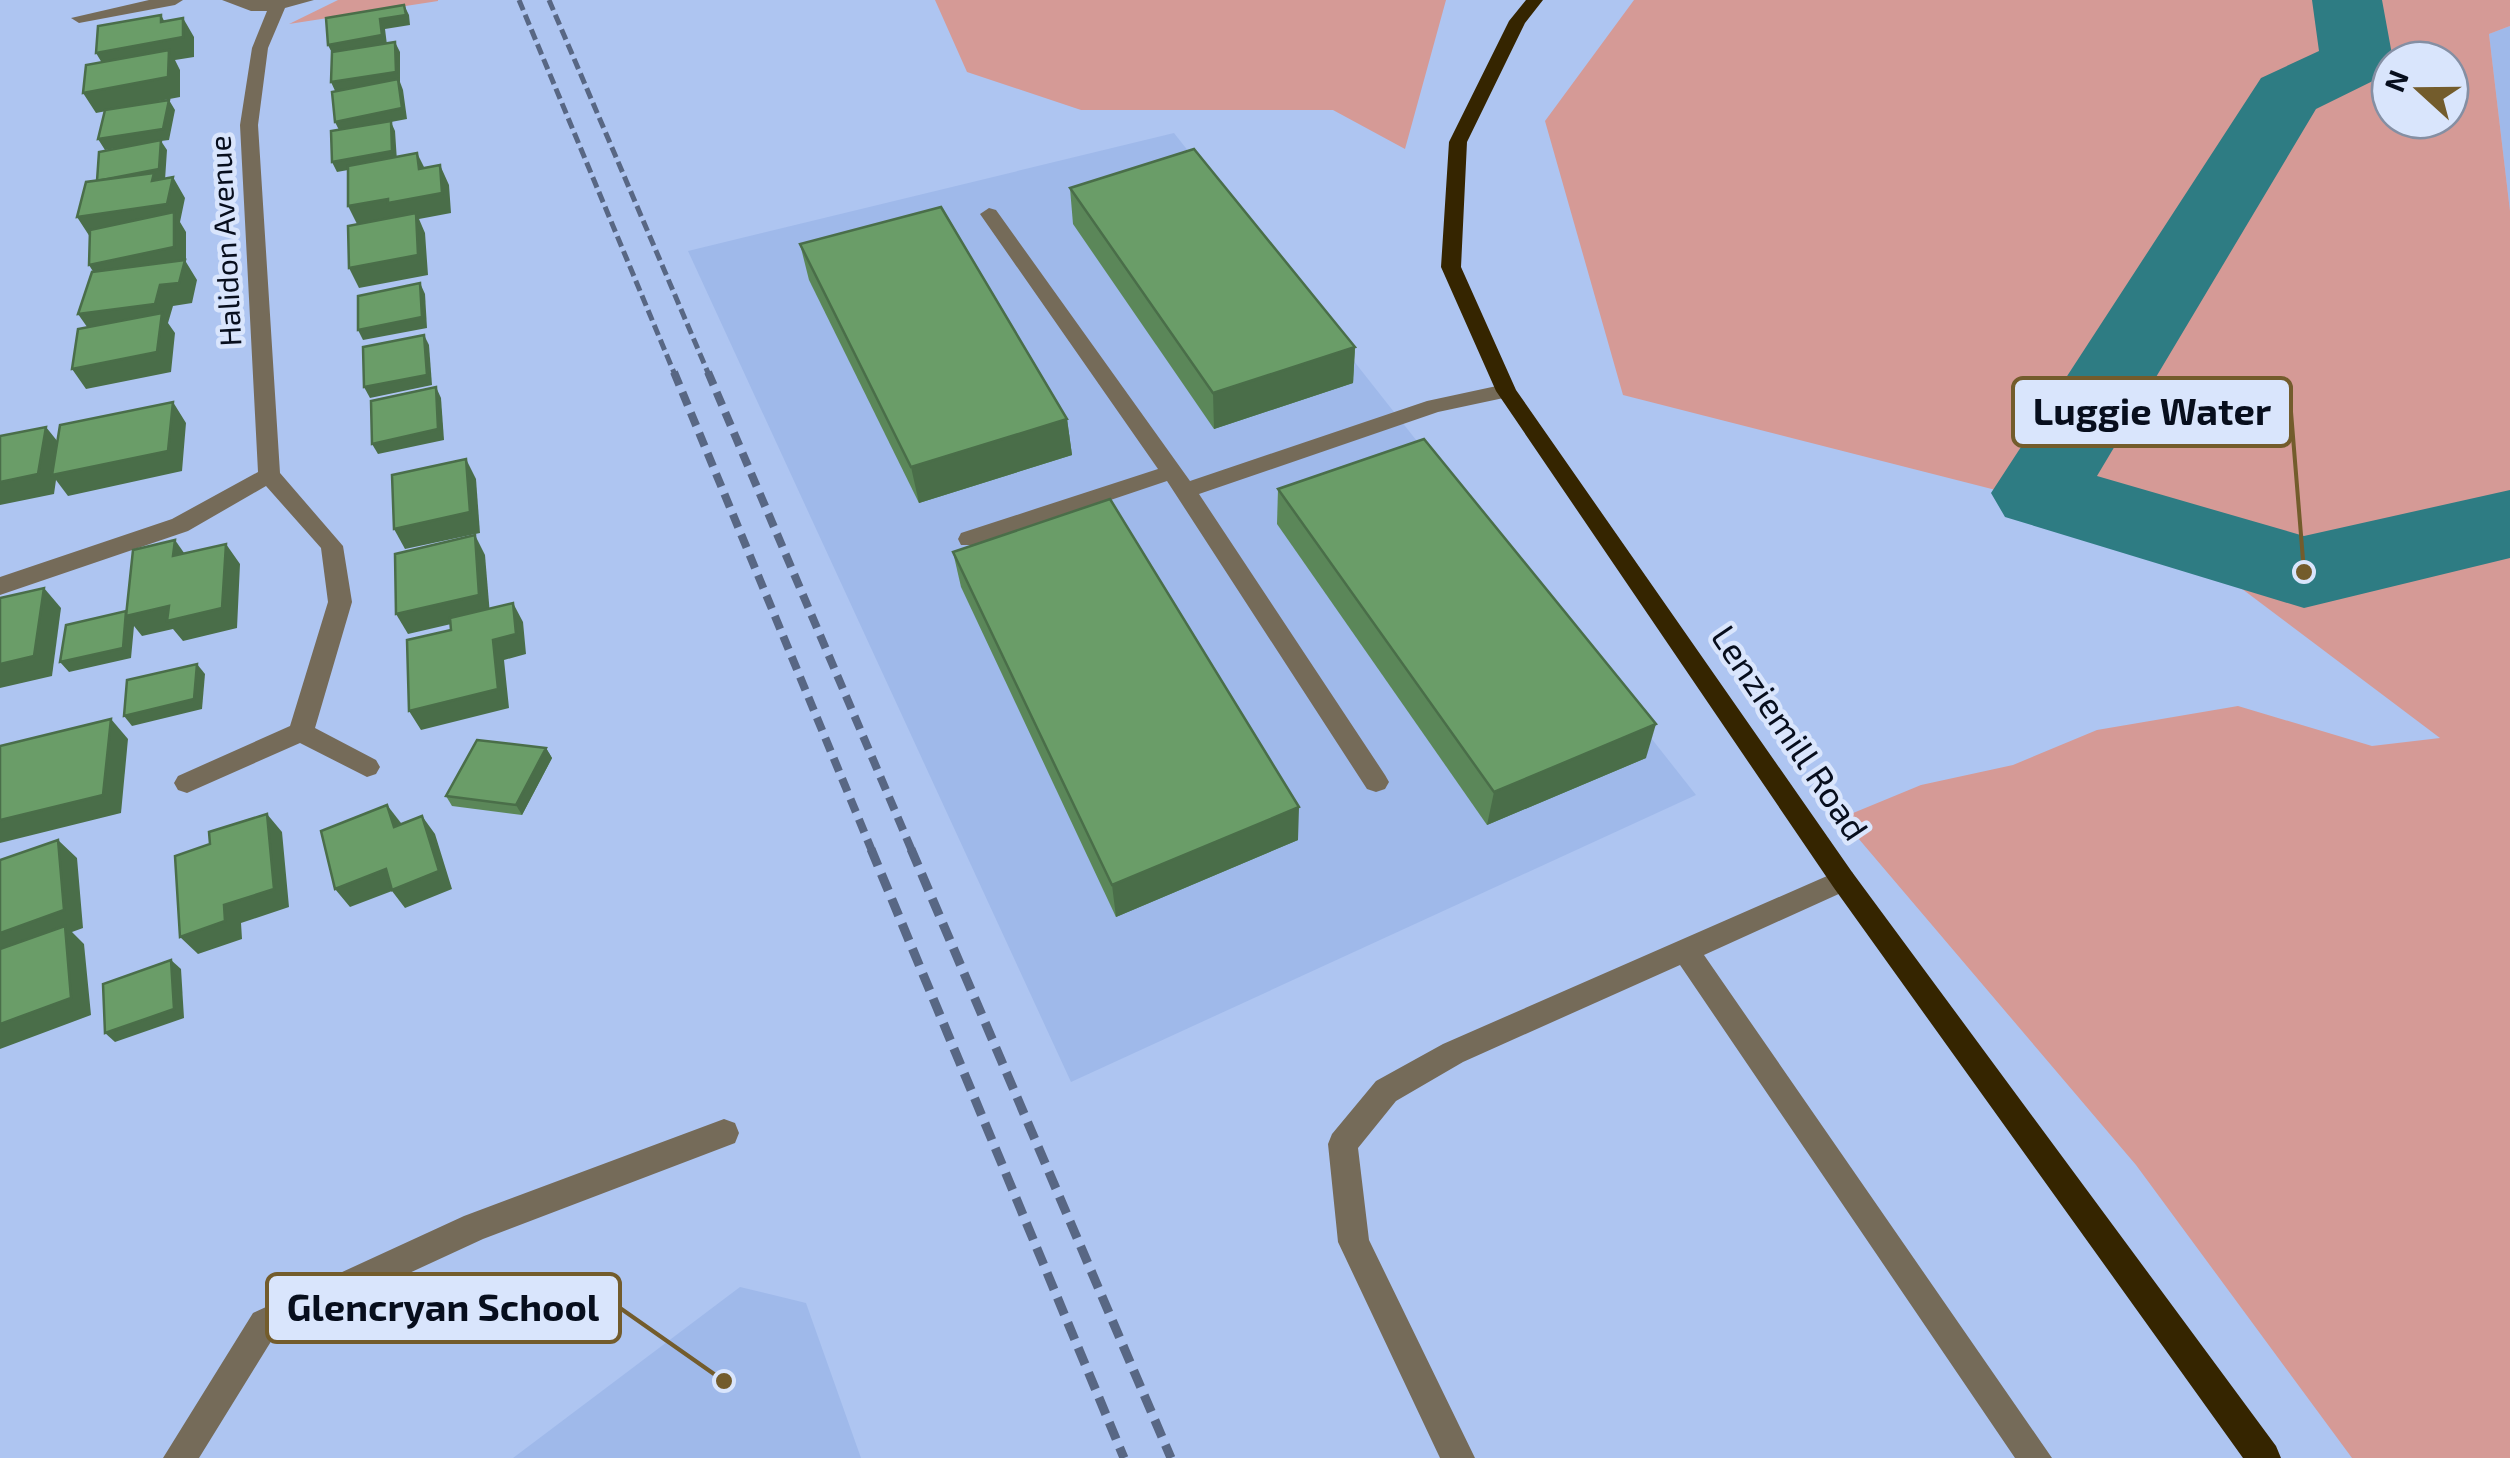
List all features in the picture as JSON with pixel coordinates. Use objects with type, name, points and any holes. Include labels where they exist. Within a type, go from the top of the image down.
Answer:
[{"type":"main road","name":"Lenziemill Road","points":[[1535,0],[1517,21],[1458,142],[1451,266],[1506,392],[1844,880],[2264,1458]]},
{"type":"street","points":[[79,18],[174,0]]},
{"type":"street","points":[[230,0],[257,8],[306,0]]},
{"type":"street","name":"Halidon Avenue","points":[[269,476],[249,125],[260,48],[277,7]]},
{"type":"street","points":[[989,214],[1178,482],[1376,782]]},
{"type":"street","points":[[969,539],[1434,406],[1506,392]]},
{"type":"street","points":[[0,586],[180,525],[269,476],[332,546],[340,602],[301,732],[187,783]]},
{"type":"street","points":[[301,732],[367,766]]},
{"type":"street","points":[[1458,1458],[1354,1242],[1343,1144],[1386,1090],[1453,1053],[1844,880]]},
{"type":"street","points":[[1684,949],[2035,1458]]},
{"type":"street","points":[[180,1458],[264,1324],[475,1227],[724,1133]]},
{"type":"shaded area","points":[[338,0],[438,0],[438,1],[289,24]]},
{"type":"shaded area","points":[[935,0],[1446,0],[1405,149],[1333,110],[1081,110],[967,72]]},
{"type":"shaded area","points":[[1634,0],[2510,0],[2510,26],[2489,34],[2510,211],[2510,1458],[2352,1458],[2136,1165],[1841,818],[1921,785],[2013,765],[2097,730],[2238,706],[2372,746],[2440,738],[2169,534],[1623,395],[1545,121]]},
{"type":"shaded area","points":[[2510,26],[2510,211],[2489,34]]},
{"type":"shaded area","points":[[1174,133],[1696,795],[1071,1082],[688,251]]},
{"type":"shaded area","points":[[740,1287],[806,1303],[861,1458],[513,1458]]},
{"type":"building","points":[[404,5],[406,15],[380,19],[382,35],[328,45],[326,18]]},
{"type":"building","points":[[161,15],[161,22],[183,18],[183,37],[96,53],[98,26]]},
{"type":"building","points":[[395,42],[396,72],[331,82],[332,52]]},
{"type":"building","points":[[169,50],[168,77],[83,93],[86,65]]},
{"type":"building","points":[[398,79],[402,108],[335,122],[332,92]]},
{"type":"building","points":[[169,100],[163,129],[98,139],[105,110]]},
{"type":"building","points":[[391,121],[392,151],[332,162],[331,131]]},
{"type":"building","points":[[161,140],[159,169],[97,181],[99,152]]},
{"type":"building","points":[[1194,149],[1355,347],[1213,393],[1070,188]]},
{"type":"building","points":[[417,153],[419,169],[440,165],[442,193],[348,206],[348,166]]},
{"type":"building","points":[[154,173],[152,181],[173,177],[167,204],[77,217],[86,182]]},
{"type":"building","points":[[941,207],[1067,419],[911,467],[800,244]]},
{"type":"building","points":[[174,212],[174,247],[89,265],[90,230]]},
{"type":"building","points":[[416,213],[418,255],[349,268],[348,226]]},
{"type":"building","points":[[185,260],[179,283],[160,285],[155,304],[78,314],[92,272]]},
{"type":"building","points":[[420,283],[422,317],[358,330],[358,296]]},
{"type":"building","points":[[162,313],[157,352],[72,369],[78,329]]},
{"type":"building","points":[[424,335],[427,375],[364,387],[363,347]]},
{"type":"building","points":[[436,387],[438,429],[372,444],[371,401]]},
{"type":"building","points":[[173,402],[168,451],[52,475],[60,425]]},
{"type":"building","points":[[46,427],[38,474],[0,482],[0,436]]},
{"type":"building","points":[[1424,439],[1656,724],[1494,792],[1278,489]]},
{"type":"building","points":[[466,459],[470,512],[394,529],[392,475]]},
{"type":"building","points":[[1110,499],[1299,807],[1112,885],[953,552]]},
{"type":"building","points":[[475,535],[479,595],[396,614],[395,554]]},
{"type":"building","points":[[175,540],[173,556],[226,544],[222,608],[167,621],[169,606],[126,616],[133,550]]},
{"type":"building","points":[[44,588],[34,656],[0,664],[0,598]]},
{"type":"building","points":[[513,603],[516,634],[493,640],[498,689],[409,711],[407,640],[451,630],[450,618]]},
{"type":"building","points":[[126,611],[123,648],[60,662],[66,625]]},
{"type":"building","points":[[197,664],[194,699],[124,716],[127,680]]},
{"type":"building","points":[[111,719],[103,795],[0,820],[0,746]]},
{"type":"building","points":[[477,740],[546,748],[516,805],[446,796]]},
{"type":"building","points":[[387,805],[394,827],[422,816],[439,871],[392,890],[386,869],[335,889],[321,831]]},
{"type":"building","points":[[267,814],[274,889],[224,905],[225,921],[180,937],[175,856],[210,844],[209,832]]},
{"type":"building","points":[[58,840],[64,910],[0,933],[0,860]]},
{"type":"building","points":[[65,926],[71,998],[0,1024],[0,949]]},
{"type":"building","points":[[171,960],[174,1009],[105,1033],[103,984]]},
{"type":"waterway","points":[[2347,0],[2357,61],[2287,94],[2039,493],[2304,572],[2510,524]]},
{"type":"railway","points":[[519,0],[675,375]]},
{"type":"railway","points":[[549,0],[709,375]]},
{"type":"railway","points":[[674,372],[872,851]]},
{"type":"railway","points":[[708,372],[912,851]]},
{"type":"railway","points":[[871,849],[1124,1458]]},
{"type":"railway","points":[[911,849],[1171,1458]]},
{"type":"place","name":"Luggie Water","points":[[2304,572]]},
{"type":"place","name":"Glencryan School","points":[[724,1381]]}]
